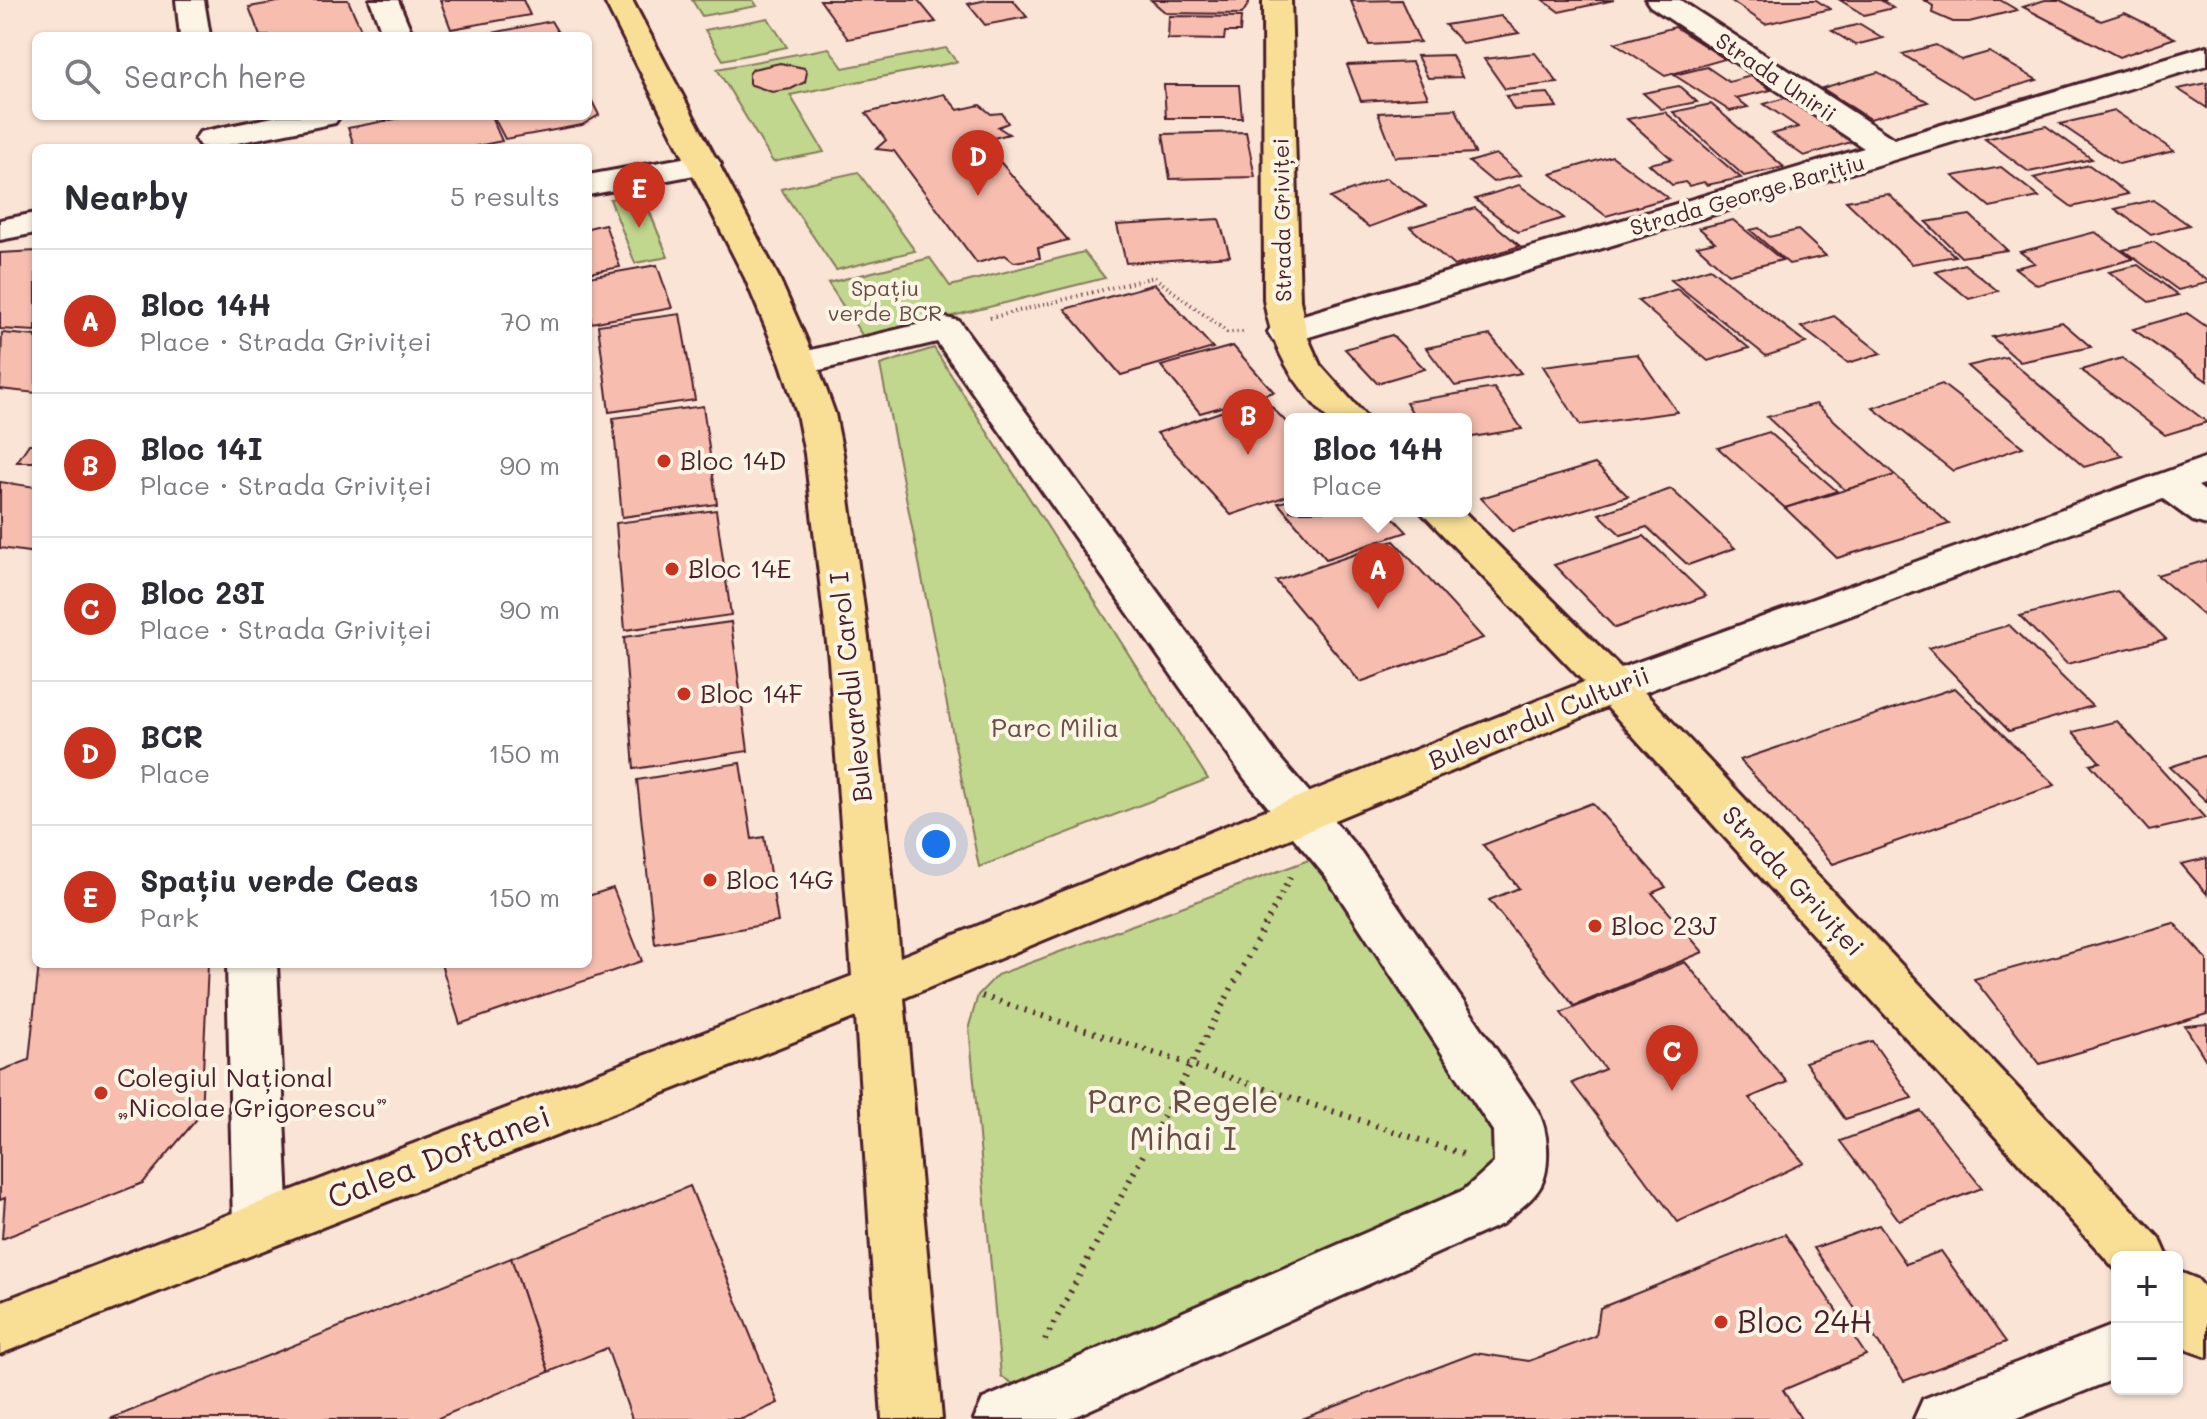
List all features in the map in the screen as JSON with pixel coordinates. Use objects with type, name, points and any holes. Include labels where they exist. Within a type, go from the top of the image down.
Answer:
[{"type":"main road","name":"Bulevardul Carol I","points":[[618,0],[762,278],[799,364],[816,414],[843,590],[912,1419]]},
{"type":"main road","name":"Strada Griviței","points":[[1277,0],[1282,300],[1286,332],[1306,373],[1343,413]]},
{"type":"main road","name":"Strada Griviței","points":[[1446,517],[1614,687],[2134,1251]]},
{"type":"main road","name":"Bulevardul Culturii","points":[[878,987],[1299,839],[1614,687]]},
{"type":"main road","name":"Calea Doftanei","points":[[0,1328],[878,987]]},
{"type":"street","points":[[384,0],[396,32]]},
{"type":"street","name":"Strada Unirii","points":[[1660,0],[1892,152]]},
{"type":"street","points":[[195,1],[195,32]]},
{"type":"street","name":"Strada George Barițiu","points":[[1286,332],[2207,55]]},
{"type":"street","points":[[210,134],[299,120]]},
{"type":"street","points":[[592,184],[705,164]]},
{"type":"street","points":[[0,230],[32,224]]},
{"type":"street","points":[[799,364],[946,329],[1251,754],[1299,839],[1344,865],[1519,1127],[1521,1172],[1483,1207],[1004,1419]]},
{"type":"street","name":"Bulevardul Culturii","points":[[1614,687],[2207,469]]},
{"type":"street","points":[[2169,484],[2207,512]]},
{"type":"street","points":[[252,968],[261,1226]]},
{"type":"street","points":[[1944,1419],[2111,1353]]},
{"type":"path","points":[[946,329],[1154,277],[1227,332],[1286,332]]},
{"type":"path","points":[[1039,1351],[1191,1065],[1299,839]]},
{"type":"path","points":[[978,995],[1521,1172]]},
{"type":"green space","points":[[692,0],[753,0],[757,6],[702,16]]},
{"type":"green space","points":[[768,18],[787,47],[723,60],[705,30]]},
{"type":"green space","points":[[829,48],[843,68],[946,48],[957,62],[790,95],[824,152],[773,162],[717,69]]},
{"type":"green space","name":"Spațiu verde BCR","points":[[858,172],[915,251],[836,270],[781,189]]},
{"type":"green space","points":[[642,193],[668,257],[635,263],[610,199]]},
{"type":"green space","name":"Spațiu verde BCR","points":[[1084,252],[1105,278],[864,338],[828,283],[930,258],[950,286]]},
{"type":"green space","name":"Parc Milia","points":[[934,348],[1208,779],[979,867],[880,365]]},
{"type":"green space","name":"Parc Regele Mihai I","points":[[1333,851],[1521,1172],[1041,1402],[1001,1376],[969,1026],[978,995],[997,975]]},
{"type":"building","points":[[289,0],[348,0],[362,32],[258,32],[249,7]]},
{"type":"building","points":[[440,0],[523,0],[530,15],[451,29]]},
{"type":"building","points":[[820,0],[918,0],[936,22],[848,39]]},
{"type":"building","points":[[1013,0],[1027,17],[985,25],[968,4]]},
{"type":"building","points":[[1151,0],[1249,0],[1249,3],[1242,14],[1166,13]]},
{"type":"building","points":[[1401,0],[1420,42],[1369,45],[1351,1]]},
{"type":"building","points":[[1543,0],[1614,0],[1559,12]]},
{"type":"building","points":[[1730,0],[1816,0],[1830,9],[1765,24]]},
{"type":"building","points":[[1840,0],[1887,0],[1882,1],[1893,8],[1864,15]]},
{"type":"building","points":[[1924,0],[2000,0],[2017,10],[1969,22],[1953,22],[1932,13],[1933,6]]},
{"type":"building","points":[[2045,0],[2060,0],[2101,21],[2125,13],[2175,38],[2119,57],[2023,7]]},
{"type":"building","points":[[1169,16],[1241,17],[1240,32],[1225,32],[1224,40],[1168,39]]},
{"type":"building","points":[[1501,16],[1519,33],[1462,43],[1445,25]]},
{"type":"building","points":[[551,21],[558,32],[497,32]]},
{"type":"building","points":[[1860,24],[1883,38],[1855,45],[1832,31]]},
{"type":"building","points":[[1675,27],[1725,59],[1665,76],[1615,43]]},
{"type":"building","points":[[1936,45],[1961,60],[1989,52],[2037,80],[1974,98],[1902,54]]},
{"type":"building","points":[[1535,53],[1558,83],[1505,89],[1484,59]]},
{"type":"building","points":[[1452,55],[1462,77],[1428,78],[1417,56]]},
{"type":"building","points":[[1412,62],[1428,97],[1361,101],[1347,65]]},
{"type":"building","points":[[780,63],[804,68],[807,72],[805,82],[791,89],[772,92],[749,84],[749,74],[753,69]]},
{"type":"building","points":[[1707,67],[1729,82],[1751,76],[1771,90],[1736,98],[1748,107],[1730,111],[1674,75]]},
{"type":"building","points":[[1878,72],[1928,102],[1870,119],[1822,88]]},
{"type":"building","points":[[2207,83],[2207,108],[2178,89]]},
{"type":"building","points":[[1164,85],[1239,85],[1242,118],[1166,118]]},
{"type":"building","points":[[1679,86],[1697,102],[1661,109],[1643,93]]},
{"type":"building","points":[[1548,93],[1557,107],[1514,110],[1506,96]]},
{"type":"building","points":[[944,94],[958,110],[980,105],[991,114],[1002,113],[1008,123],[998,127],[1009,134],[982,141],[1068,240],[1038,248],[1040,258],[1014,262],[1005,255],[977,263],[894,151],[876,149],[886,140],[866,113]]},
{"type":"building","points":[[1792,96],[1858,140],[1804,156],[1772,134],[1798,127],[1764,104]]},
{"type":"building","points":[[592,101],[599,115],[592,119]]},
{"type":"building","points":[[1711,104],[1784,167],[1744,176],[1673,112]]},
{"type":"building","points":[[1456,109],[1475,153],[1395,157],[1378,113]]},
{"type":"building","points":[[2115,111],[2174,151],[2119,164],[2060,124]]},
{"type":"building","points":[[1665,112],[1741,178],[1707,185],[1704,182],[1689,186],[1685,182],[1672,185],[1649,164],[1672,159],[1627,119]]},
{"type":"building","points":[[390,120],[493,120],[502,141],[487,144],[354,144],[348,128]]},
{"type":"building","points":[[495,120],[590,120],[582,125],[505,139]]},
{"type":"building","points":[[2046,126],[2092,159],[2029,172],[1985,139]]},
{"type":"building","points":[[1246,132],[1255,177],[1170,179],[1163,134]]},
{"type":"building","points":[[1496,154],[1521,175],[1493,182],[1469,162]]},
{"type":"building","points":[[1612,156],[1668,198],[1606,216],[1551,174]]},
{"type":"building","points":[[2089,165],[2128,194],[2072,207],[2033,178]]},
{"type":"building","points":[[2001,167],[2039,197],[1990,207],[1953,176]]},
{"type":"building","points":[[1386,178],[1426,206],[1369,227],[1330,198]]},
{"type":"building","points":[[1519,185],[1564,218],[1518,232],[1475,199]]},
{"type":"building","points":[[1888,194],[1955,256],[1912,264],[1846,201]]},
{"type":"building","points":[[2153,200],[2189,225],[2151,235],[2115,209]]},
{"type":"building","points":[[1475,208],[1520,246],[1454,266],[1410,227]]},
{"type":"building","points":[[1970,215],[2007,250],[1961,257],[1926,222]]},
{"type":"building","points":[[1219,219],[1230,256],[1126,263],[1117,225]]},
{"type":"building","points":[[1733,220],[1782,260],[1728,274],[1697,246],[1715,242],[1699,228]]},
{"type":"building","points":[[605,224],[620,267],[592,272],[592,227]]},
{"type":"building","points":[[1759,228],[1769,237],[1798,230],[1826,256],[1789,264],[1750,230]]},
{"type":"building","points":[[2095,232],[2133,259],[2037,285],[2015,268],[2035,263],[2020,252]]},
{"type":"building","points":[[2154,242],[2207,283],[2178,290],[2123,250]]},
{"type":"building","points":[[32,251],[32,331],[0,329],[0,253]]},
{"type":"building","points":[[1964,264],[1998,291],[1969,299],[1936,272]]},
{"type":"building","points":[[657,265],[672,308],[592,323],[592,276]]},
{"type":"building","points":[[2138,265],[2178,295],[2149,302],[2109,272]]},
{"type":"building","points":[[1710,268],[1806,343],[1766,356],[1671,280]]},
{"type":"building","points":[[1155,284],[1213,348],[1121,375],[1065,309]]},
{"type":"building","points":[[1677,289],[1749,348],[1708,361],[1638,301]]},
{"type":"building","points":[[2187,313],[2207,327],[2207,381],[2133,329]]},
{"type":"building","points":[[680,314],[695,400],[609,412],[598,325]]},
{"type":"building","points":[[1834,316],[1881,353],[1848,363],[1801,327]]},
{"type":"building","points":[[2062,322],[2091,347],[2020,362],[1992,337]]},
{"type":"building","points":[[2,333],[32,336],[32,393],[0,389]]},
{"type":"building","points":[[1392,335],[1425,369],[1377,383],[1345,349]]},
{"type":"building","points":[[1490,335],[1521,373],[1455,386],[1426,348]]},
{"type":"building","points":[[1233,346],[1274,392],[1200,413],[1161,366]]},
{"type":"building","points":[[1637,354],[1677,412],[1580,425],[1543,366]]},
{"type":"building","points":[[2006,357],[2123,456],[2084,467],[1968,366]]},
{"type":"building","points":[[2122,358],[2207,422],[2165,435],[2081,370]]},
{"type":"building","points":[[1942,384],[2023,447],[1953,471],[1873,408]]},
{"type":"building","points":[[1494,388],[1522,429],[1472,437],[1472,413],[1412,413],[1406,402]]},
{"type":"building","points":[[1263,398],[1284,420],[1284,497],[1231,515],[1157,433]]},
{"type":"building","points":[[1816,404],[1895,475],[1845,490],[1767,417]]},
{"type":"building","name":"Bloc 14D","points":[[703,406],[717,504],[622,517],[613,418]]},
{"type":"building","points":[[1769,432],[1837,491],[1785,508],[1718,448]]},
{"type":"building","points":[[29,444],[32,444],[32,462],[17,462]]},
{"type":"building","points":[[1595,464],[1628,496],[1512,531],[1481,498]]},
{"type":"building","points":[[1895,475],[1949,524],[1837,558],[1785,508]]},
{"type":"building","points":[[0,482],[32,486],[32,552],[0,548]]},
{"type":"building","points":[[1671,489],[1735,548],[1688,565],[1647,527],[1621,535],[1599,514]]},
{"type":"building","name":"Bloc 14E","points":[[716,510],[731,615],[625,630],[616,523]]},
{"type":"building","points":[[1290,517],[1393,517],[1407,532],[1326,559]]},
{"type":"building","points":[[1644,536],[1706,596],[1615,628],[1554,565]]},
{"type":"building","points":[[1394,541],[1483,638],[1360,682],[1276,581]]},
{"type":"building","points":[[2207,560],[2207,618],[2157,575]]},
{"type":"building","points":[[2117,591],[2166,639],[2067,664],[2020,616]]},
{"type":"building","name":"Bloc 14F","points":[[731,622],[748,751],[634,769],[624,637]]},
{"type":"building","points":[[2009,625],[2092,706],[2009,731],[1928,648]]},
{"type":"building","points":[[1955,688],[2055,785],[1833,864],[1740,760]]},
{"type":"building","points":[[2117,721],[2205,818],[2149,831],[2090,764],[2100,762],[2073,732]]},
{"type":"building","points":[[2207,755],[2207,802],[2170,767]]},
{"type":"building","name":"Bloc 14G","points":[[740,763],[752,839],[764,837],[778,922],[655,944],[637,780]]},
{"type":"building","name":"Bloc 23J","points":[[1592,803],[1666,887],[1652,893],[1703,952],[1574,1006],[1489,900],[1519,888],[1483,845]]},
{"type":"building","points":[[2207,858],[2207,894],[2181,864]]},
{"type":"building","points":[[613,888],[642,961],[460,1024],[442,968],[592,968],[592,895]]},
{"type":"building","points":[[2174,923],[2207,960],[2207,1014],[2040,1064],[1974,979]]},
{"type":"building","points":[[1685,962],[1787,1082],[1749,1098],[1804,1163],[1678,1222],[1572,1083],[1605,1069],[1561,1013]]},
{"type":"building","name":"Colegiul Național „Nicolae Grigorescu”","points":[[39,968],[208,968],[201,1114],[143,1183],[2,1239],[5,1198],[0,1200],[0,1071],[29,1060]]},
{"type":"building","points":[[2207,1024],[2207,1062],[2185,1026]]},
{"type":"building","points":[[1872,1041],[1912,1098],[1845,1119],[1805,1062]]},
{"type":"building","points":[[1921,1111],[1982,1188],[1899,1220],[1840,1141]]},
{"type":"building","points":[[690,1186],[778,1403],[742,1419],[632,1419],[607,1348],[549,1372],[511,1258]]},
{"type":"building","points":[[1879,1225],[1906,1264],[1941,1251],[2006,1342],[1904,1381],[1814,1248]]},
{"type":"building","name":"Bloc 24H","points":[[1785,1234],[1866,1355],[1783,1390],[1801,1419],[1302,1419],[1475,1353],[1529,1361],[1596,1336],[1600,1308]]},
{"type":"building","points":[[511,1258],[549,1372],[436,1419],[110,1419]]},
{"type":"place","name":"BCR","points":[[978,196]]},
{"type":"place","name":"Spațiu verde Ceas","points":[[639,228]]},
{"type":"place","name":"Bloc 14I","points":[[1248,455]]},
{"type":"place","name":"Bloc 14D","points":[[664,461]]},
{"type":"place","name":"Bloc 14E","points":[[672,569]]},
{"type":"place","name":"Bloc 14H","points":[[1378,609]]},
{"type":"place","name":"Bloc 14F","points":[[684,694]]},
{"type":"place","name":"Bloc 14G","points":[[710,880]]},
{"type":"place","name":"Bloc 23J","points":[[1595,926]]},
{"type":"place","name":"Bloc 23I","points":[[1672,1091]]},
{"type":"place","name":"Colegiul Național „Nicolae Grigorescu”","points":[[101,1093]]},
{"type":"place","name":"Bloc 24H","points":[[1721,1322]]}]
